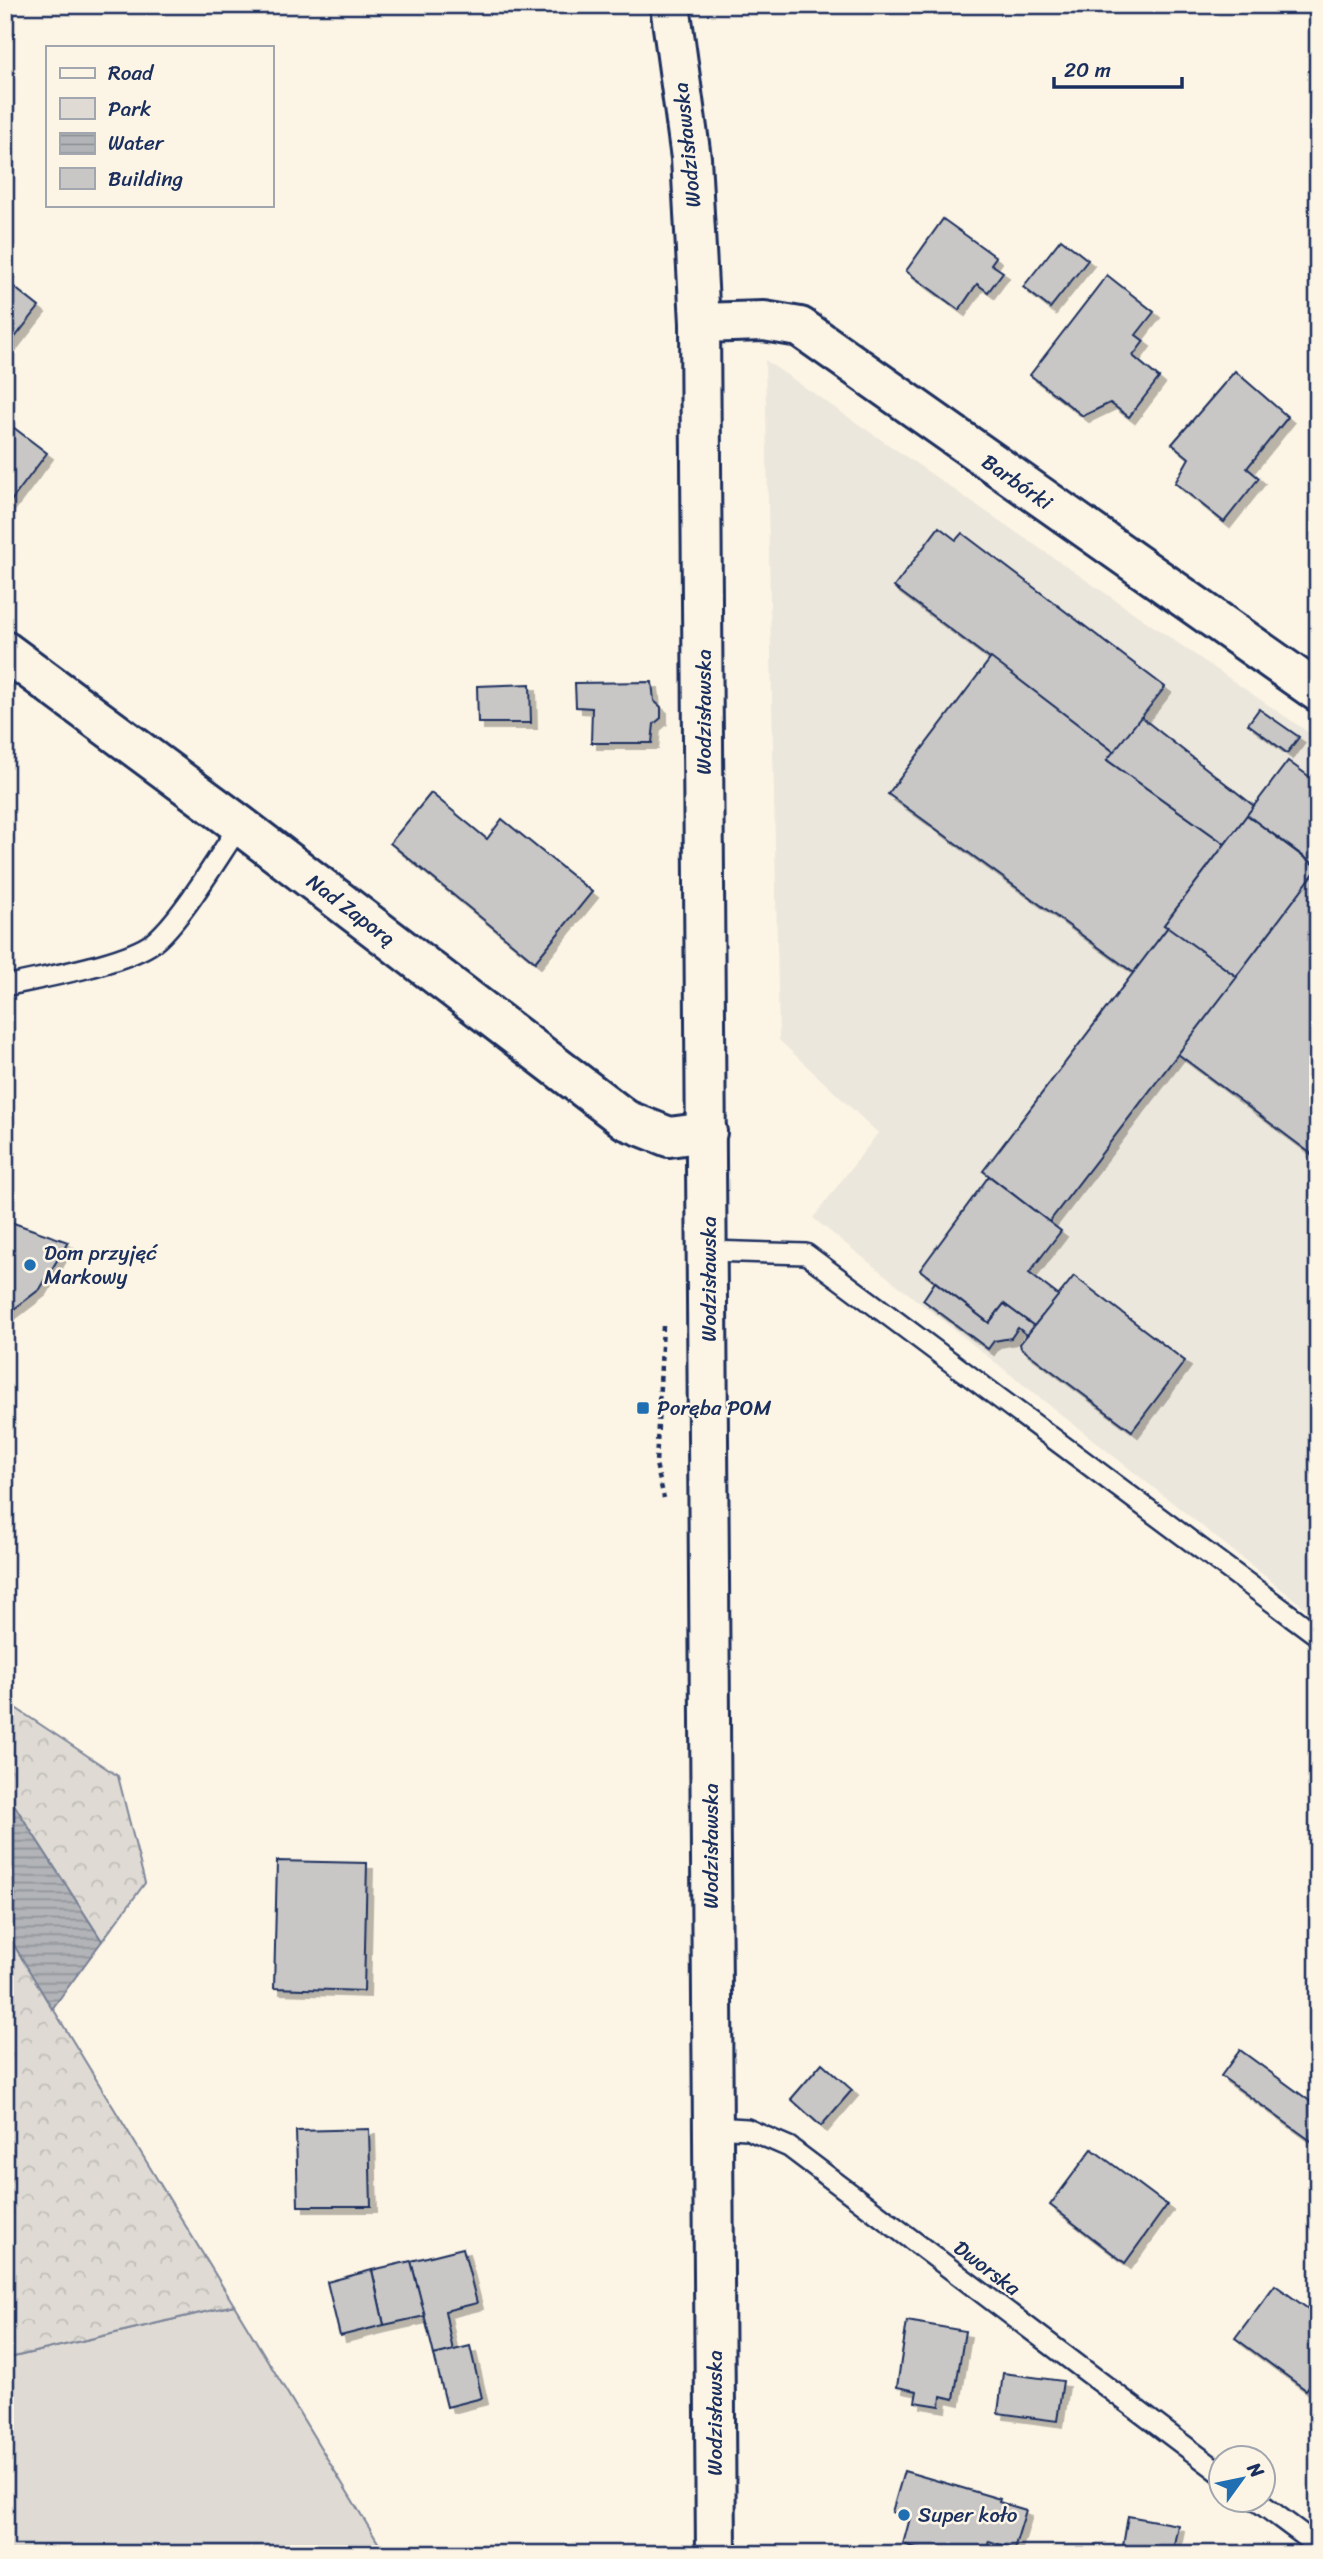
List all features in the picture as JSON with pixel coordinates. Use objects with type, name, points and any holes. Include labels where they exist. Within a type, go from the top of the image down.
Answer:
[{"type":"main road","name":"Wodzisławska","points":[[670,5],[691,158],[700,323],[709,1251],[716,2554]]},
{"type":"main road","name":"Barbórki","points":[[700,323],[764,321],[800,327],[1318,692]]},
{"type":"main road","name":"Nad Zaporą","points":[[5,651],[240,825],[626,1120],[670,1137],[707,1132]]},
{"type":"lane","points":[[5,986],[130,955],[154,942],[172,922],[240,825]]},
{"type":"lane","points":[[709,1251],[806,1254],[1318,1636]]},
{"type":"lane","name":"Dworska","points":[[713,2127],[747,2129],[789,2147],[1208,2463]]},
{"type":"lane","points":[[1275,2514],[1318,2546]]},
{"type":"shaded area","points":[[765,360],[1318,739],[1318,1618],[813,1218],[878,1133],[779,1040]]},
{"type":"green space","points":[[5,1701],[118,1776],[145,1883],[102,1941],[13,1803],[5,1801]]},
{"type":"green space","points":[[5,1930],[234,2305],[5,2359]]},
{"type":"green space","points":[[234,2305],[385,2554],[5,2554],[5,2359]]},
{"type":"water","points":[[5,1801],[13,1803],[102,1941],[52,2009],[5,1930]]},
{"type":"building","points":[[943,219],[996,257],[991,264],[1003,272],[988,292],[977,284],[959,310],[906,271]]},
{"type":"building","points":[[1061,239],[1088,260],[1050,308],[1023,287]]},
{"type":"building","points":[[1107,275],[1154,312],[1136,335],[1144,341],[1133,356],[1159,378],[1129,417],[1110,403],[1083,416],[1030,375]]},
{"type":"building","points":[[5,280],[39,307],[5,350]]},
{"type":"building","points":[[1235,371],[1288,417],[1247,468],[1259,478],[1224,522],[1175,483],[1189,458],[1172,444]]},
{"type":"building","points":[[5,421],[47,453],[5,509]]},
{"type":"building","points":[[939,527],[956,540],[962,533],[1165,687],[1114,752],[894,587]]},
{"type":"building","points":[[991,658],[1114,752],[1107,760],[1225,844],[1164,925],[1168,927],[1134,973],[888,794]]},
{"type":"building","points":[[652,682],[654,701],[661,707],[661,718],[654,724],[652,743],[591,743],[592,708],[576,707],[575,683]]},
{"type":"building","points":[[530,684],[531,723],[478,723],[477,686]]},
{"type":"building","points":[[1259,709],[1299,737],[1287,753],[1248,724]]},
{"type":"building","points":[[1141,717],[1254,806],[1225,844],[1107,760]]},
{"type":"building","points":[[1288,761],[1318,783],[1318,867],[1247,815]]},
{"type":"building","points":[[431,793],[487,839],[502,819],[592,892],[535,962],[390,843]]},
{"type":"building","points":[[1247,815],[1318,868],[1237,977],[1164,925]]},
{"type":"building","points":[[1318,868],[1318,1159],[1178,1054]]},
{"type":"building","points":[[1168,927],[1237,977],[1049,1222],[983,1171]]},
{"type":"building","points":[[989,1176],[1061,1231],[1029,1273],[1059,1296],[1034,1326],[1004,1304],[989,1323],[920,1270]]},
{"type":"building","name":"Dom przyjęć Markowy","points":[[5,1220],[68,1242],[40,1289],[5,1316]]},
{"type":"building","points":[[1074,1276],[1185,1361],[1132,1431],[1021,1348],[1020,1344]]},
{"type":"building","points":[[935,1282],[989,1323],[1004,1304],[1034,1326],[1027,1335],[1018,1328],[1011,1338],[994,1341],[988,1349],[923,1300]]},
{"type":"building","points":[[277,1861],[367,1863],[364,1991],[274,1988]]},
{"type":"building","points":[[1240,2050],[1318,2107],[1318,2146],[1221,2076]]},
{"type":"building","points":[[822,2063],[852,2090],[821,2126],[791,2099]]},
{"type":"building","points":[[369,2129],[371,2206],[298,2206],[296,2131]]},
{"type":"building","points":[[1092,2149],[1167,2205],[1125,2263],[1050,2205]]},
{"type":"building","points":[[463,2248],[477,2303],[445,2311],[453,2351],[434,2355],[411,2261]]},
{"type":"building","points":[[411,2261],[425,2316],[384,2325],[372,2270]]},
{"type":"building","points":[[372,2270],[384,2325],[340,2336],[327,2282]]},
{"type":"building","points":[[1275,2285],[1318,2316],[1318,2374],[1306,2390],[1235,2338]]},
{"type":"building","points":[[907,2321],[965,2331],[954,2399],[941,2396],[940,2406],[915,2402],[917,2391],[897,2387]]},
{"type":"building","points":[[470,2346],[482,2398],[447,2407],[434,2355]]},
{"type":"building","points":[[1003,2373],[1063,2381],[1057,2421],[998,2413]]},
{"type":"building","points":[[904,2471],[1000,2499],[999,2502],[1026,2510],[1014,2549],[989,2541],[985,2554],[957,2550],[956,2554],[937,2554],[903,2544],[910,2518],[892,2512]]},
{"type":"building","points":[[1128,2516],[1178,2525],[1172,2554],[1122,2552]]},
{"type":"place","name":"Dom przyjęć Markowy","points":[[30,1265]]},
{"type":"place","name":"Poręba POM","points":[[643,1408]]},
{"type":"place","name":"Super koło","points":[[904,2515]]}]
